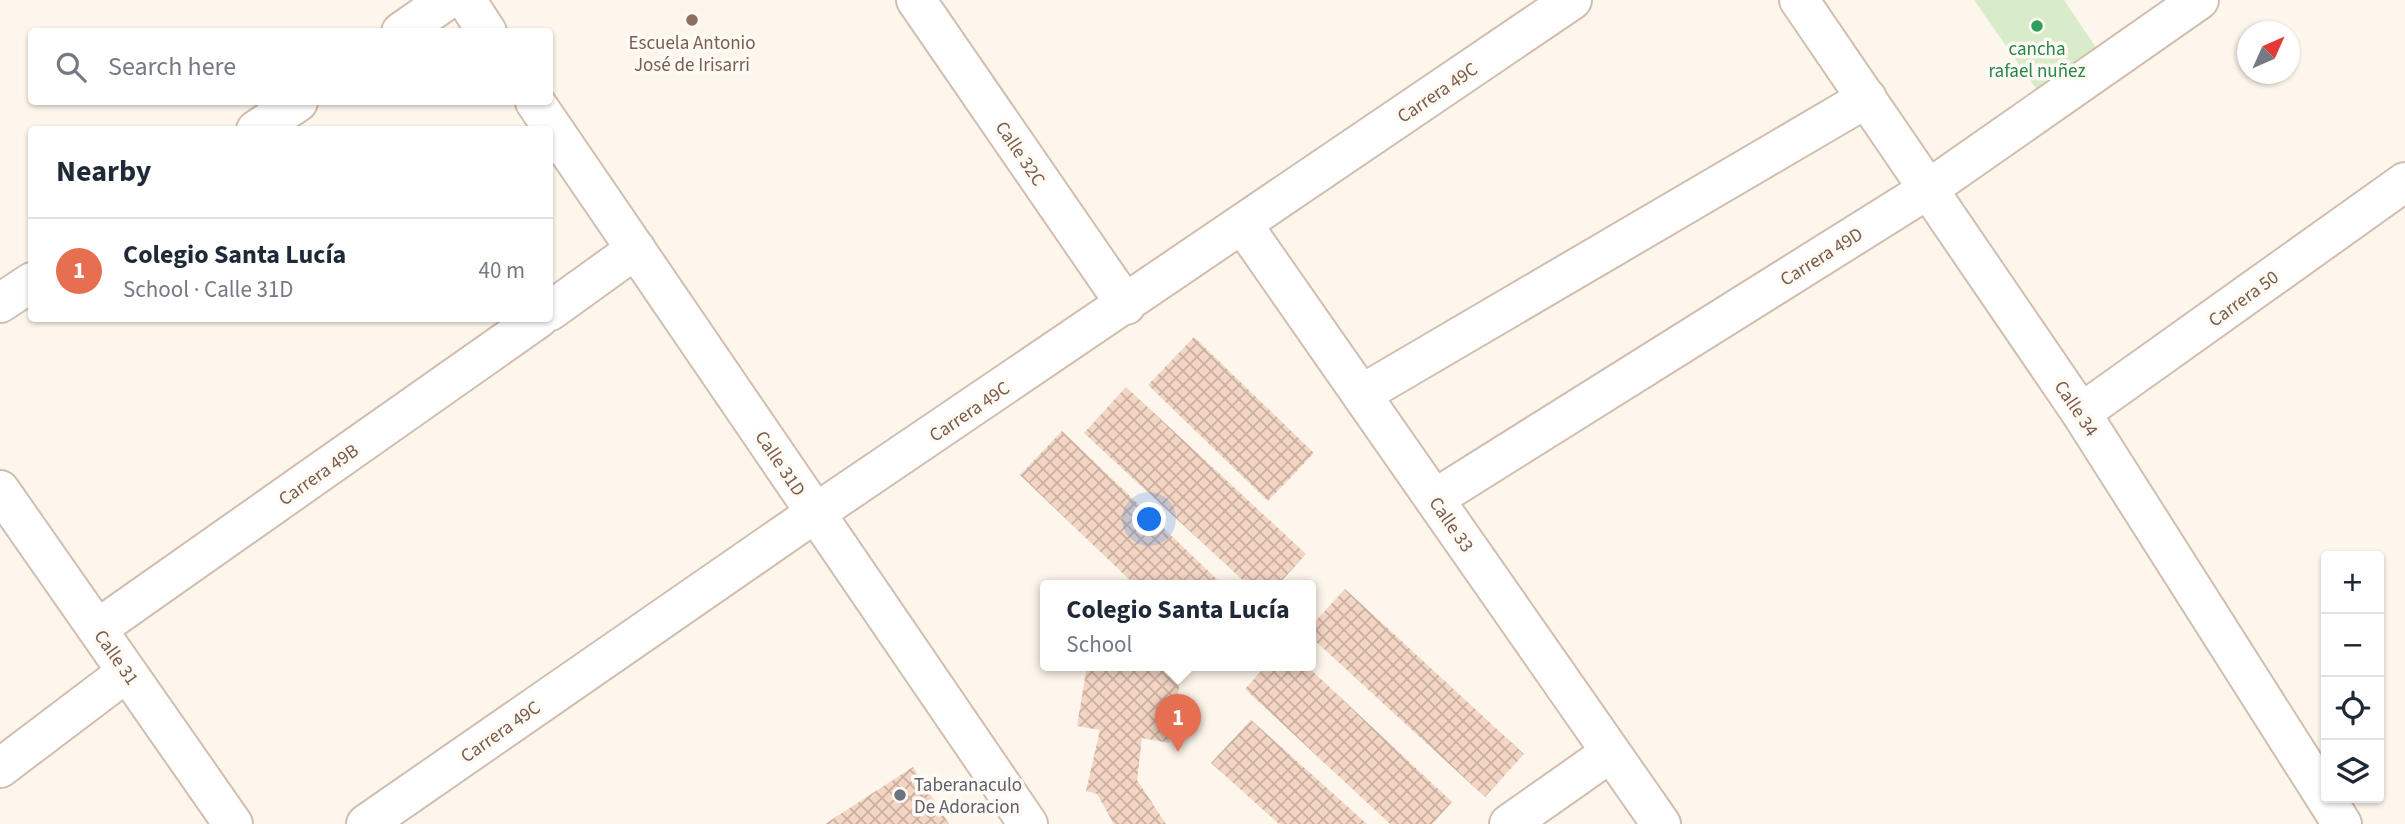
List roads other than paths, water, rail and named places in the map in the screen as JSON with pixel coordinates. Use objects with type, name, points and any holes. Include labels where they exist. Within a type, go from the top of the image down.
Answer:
[{"type":"street","points":[[407,28],[447,0]]},
{"type":"street","points":[[466,0],[484,28]]},
{"type":"street","name":"Calle 32C","points":[[916,0],[1126,306]]},
{"type":"street","name":"Carrera 49C","points":[[366,824],[816,513],[1126,306],[1572,0]]},
{"type":"street","name":"Calle 34","points":[[1799,0],[2081,414],[2342,824]]},
{"type":"street","name":"Carrera 49D","points":[[1434,499],[1927,190],[2199,0]]},
{"type":"street","points":[[1362,394],[1867,98]]},
{"type":"street","points":[[262,126],[294,105]]},
{"type":"street","name":"Calle 31D","points":[[537,105],[551,126]]},
{"type":"street","name":"Calle 31D","points":[[553,128],[1028,824]]},
{"type":"street","name":"Carrera 50","points":[[2081,414],[2405,182]]},
{"type":"street","name":"Calle 33","points":[[1243,225],[1661,824]]},
{"type":"street","points":[[553,309],[636,249]]},
{"type":"street","points":[[0,303],[28,285]]},
{"type":"street","name":"Carrera 49B","points":[[97,629],[533,322]]},
{"type":"street","name":"Calle 31","points":[[0,490],[233,824]]},
{"type":"street","points":[[0,768],[127,672]]},
{"type":"street","points":[[1509,824],[1610,753]]},
{"type":"place","name":"Escuela Antonio José de Irisarri","points":[[692,20]]},
{"type":"place","name":"cancha rafael nuñez","points":[[2037,26]]},
{"type":"place","name":"Colegio Santa Lucía","points":[[1178,752]]},
{"type":"place","name":"Taberanaculo De Adoracion","points":[[900,795]]}]
